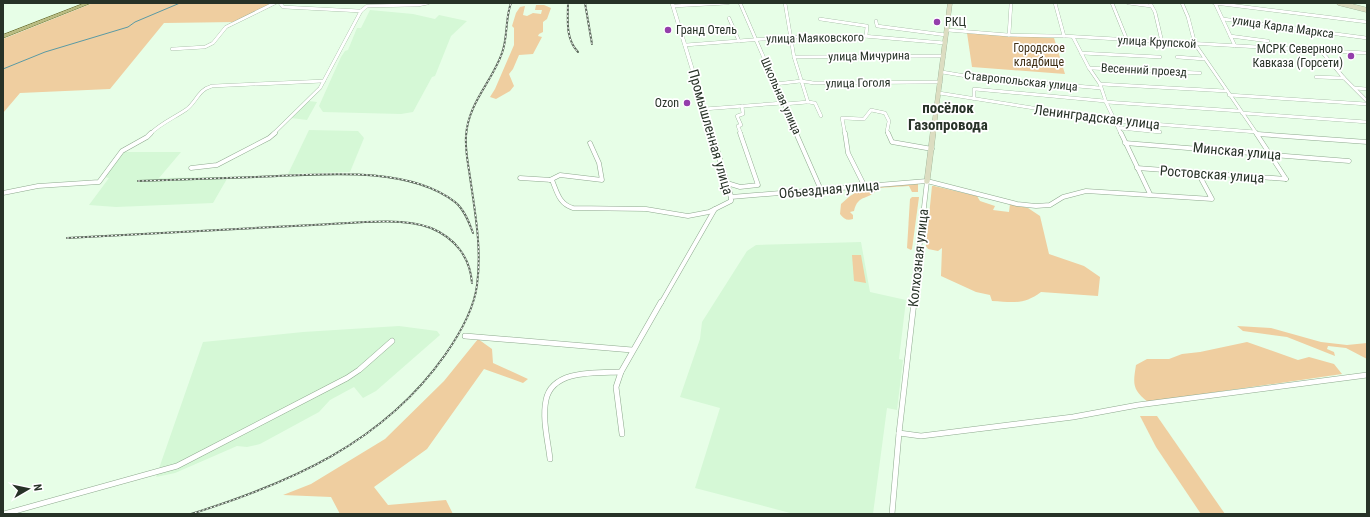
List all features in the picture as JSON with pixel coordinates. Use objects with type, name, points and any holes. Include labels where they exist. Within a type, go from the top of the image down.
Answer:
[{"type":"main road","points":[[3,37],[89,3]]},
{"type":"main road","name":"Колхозная улица","points":[[927,181],[950,3]]},
{"type":"main road","points":[[1339,3],[1367,10]]},
{"type":"street","points":[[172,49],[205,47],[213,43],[226,27],[275,3]]},
{"type":"street","points":[[280,3],[283,7],[299,10],[361,11]]},
{"type":"street","points":[[191,168],[217,165],[269,138],[320,88],[361,11],[367,6],[418,5],[428,3]]},
{"type":"street","points":[[673,5],[728,3]]},
{"type":"street","name":"Школьная улица","points":[[740,3],[821,190]]},
{"type":"street","points":[[785,3],[794,56],[808,102]]},
{"type":"street","points":[[1009,35],[1011,3]]},
{"type":"street","points":[[1055,3],[1064,36]]},
{"type":"street","points":[[1112,3],[1127,40]]},
{"type":"street","points":[[1128,3],[1150,4],[1155,12],[1162,42]]},
{"type":"street","points":[[1182,3],[1188,16],[1194,44],[1270,154]]},
{"type":"street","points":[[1214,3],[1236,46]]},
{"type":"street","points":[[1214,3],[1367,22]]},
{"type":"street","name":"Промышленная улица","points":[[550,180],[552,180],[561,202],[568,207],[578,209],[648,209],[683,216],[693,216],[715,209],[731,201],[732,197],[673,5]]},
{"type":"street","points":[[729,18],[739,41]]},
{"type":"street","points":[[820,19],[867,26],[866,36]]},
{"type":"street","name":"улица Карла Маркса","points":[[1223,19],[1367,38]]},
{"type":"street","name":"улица Крупской","points":[[876,21],[878,26],[947,32],[1064,36],[1367,53]]},
{"type":"street","name":"улица Маяковского","points":[[685,45],[791,37],[866,36],[945,43]]},
{"type":"street","points":[[1230,36],[1268,41]]},
{"type":"street","points":[[1073,37],[1100,86],[1106,102],[1150,194]]},
{"type":"street","points":[[1321,51],[1367,103]]},
{"type":"street","points":[[1081,54],[1160,57]]},
{"type":"street","name":"улица Мичурина","points":[[794,56],[944,56]]},
{"type":"street","points":[[1177,57],[1204,59]]},
{"type":"street","name":"Весенний проезд","points":[[1089,68],[1200,73]]},
{"type":"street","name":"Ставропольская улица","points":[[942,72],[972,77],[1100,86],[1226,91]]},
{"type":"street","points":[[1316,76],[1344,78]]},
{"type":"street","points":[[3,193],[38,186],[99,182],[122,151],[147,137],[158,126],[188,108],[204,88],[212,86],[324,81]]},
{"type":"street","name":"улица Гоголя","points":[[775,84],[801,81],[814,83],[941,82]]},
{"type":"street","points":[[1355,88],[1367,89]]},
{"type":"street","points":[[974,99],[974,89],[1106,102],[1367,122]]},
{"type":"street","name":"Ленинградская улица","points":[[939,93],[1115,121],[1367,142]]},
{"type":"street","points":[[1229,94],[1367,103]]},
{"type":"street","points":[[704,109],[808,102],[814,104],[821,116]]},
{"type":"street","points":[[727,183],[740,187],[758,185],[738,126],[741,125],[738,116],[743,114],[742,106]]},
{"type":"street","points":[[864,185],[848,153],[842,118],[864,118],[871,110],[885,113],[889,121],[887,131],[892,142],[932,149]]},
{"type":"street","points":[[1119,128],[1160,132]]},
{"type":"street","points":[[520,178],[550,180],[560,175],[602,180],[599,163],[590,143]]},
{"type":"street","name":"Минская улица","points":[[1125,143],[1349,161]]},
{"type":"street","name":"Ростовская улица","points":[[1137,168],[1286,179],[1270,154]]},
{"type":"street","name":"Объездная улица","points":[[732,197],[927,181],[1017,204],[1036,206],[1050,205],[1063,197],[1086,191],[1212,199],[1198,173]]},
{"type":"street","name":"Колхозная улица","points":[[892,514],[899,433],[927,181]]},
{"type":"street","points":[[622,434],[616,387],[621,372],[632,350],[715,209]]},
{"type":"street","points":[[465,336],[632,350]]},
{"type":"street","points":[[4,514],[177,466],[347,378],[359,370],[392,341]]},
{"type":"street","points":[[550,459],[546,400],[552,386],[559,380],[577,375],[621,372]]},
{"type":"street","points":[[899,433],[921,436],[1073,417],[1138,406],[1367,375]]},
{"type":"shaded area","points":[[370,10],[413,14],[435,19],[439,15],[467,21],[451,36],[435,76],[432,77],[413,112],[401,114],[323,112],[319,106],[341,57],[345,51],[348,50],[357,28],[361,28]]},
{"type":"shaded area","points":[[309,101],[317,102],[307,120],[291,118]]},
{"type":"shaded area","points":[[309,130],[358,131],[364,138],[350,172],[288,174]]},
{"type":"shaded area","points":[[123,152],[181,152],[159,178],[228,177],[213,203],[116,207],[89,205],[109,178],[105,177]]},
{"type":"shaded area","points":[[861,242],[870,292],[906,300],[899,359],[903,360],[897,410],[887,408],[873,514],[794,514],[695,488],[720,408],[680,397],[700,339],[702,322],[747,251],[756,245]]},
{"type":"shaded area","points":[[399,326],[437,331],[440,335],[376,391],[363,398],[354,387],[330,400],[319,412],[260,444],[247,447],[237,446],[175,473],[156,477],[203,342],[303,332]]},
{"type":"green space","points":[[93,3],[273,3],[236,22],[164,23],[110,89],[20,93],[3,113],[3,39]]},
{"type":"green space","points":[[536,5],[544,5],[551,8],[547,19],[543,22],[543,32],[538,36],[542,37],[533,54],[519,55],[513,69],[509,74],[514,86],[510,91],[496,99],[490,97],[514,45],[514,28],[512,26],[516,13],[520,7],[525,6],[523,15],[527,16],[533,13],[541,14],[542,10],[535,10]]},
{"type":"green space","name":"Городское кладбище","points":[[967,33],[1054,38],[1065,74],[972,67]]},
{"type":"green space","points":[[918,184],[918,192],[912,192],[909,186],[878,188],[871,195],[861,199],[858,202],[854,211],[850,212],[853,215],[853,219],[846,219],[840,214],[841,204],[850,196],[865,187]]},
{"type":"green space","points":[[932,186],[977,196],[980,201],[995,206],[993,210],[1009,212],[1010,204],[1028,208],[1040,216],[1049,254],[1084,266],[1100,277],[1098,296],[1041,292],[1024,301],[992,301],[990,295],[976,292],[941,276],[942,248],[938,251],[928,249],[926,246]]},
{"type":"green space","points":[[912,197],[919,197],[911,250],[907,248],[910,199]]},
{"type":"green space","points":[[852,255],[861,255],[866,283],[854,281]]},
{"type":"green space","points":[[1237,326],[1271,328],[1321,342],[1347,345],[1367,343],[1367,359],[1346,348],[1328,346],[1327,349],[1334,352],[1335,356],[1287,337],[1243,331]]},
{"type":"green space","points":[[478,339],[492,349],[493,363],[528,379],[523,383],[484,369],[427,449],[374,487],[388,505],[446,500],[453,514],[340,514],[331,497],[283,495],[311,484],[385,439],[444,381]]},
{"type":"green space","points":[[1247,342],[1298,360],[1309,357],[1334,364],[1342,374],[1148,402],[1136,390],[1134,377],[1136,365],[1147,359],[1169,359],[1182,354],[1200,352]]},
{"type":"green space","points":[[1140,416],[1157,416],[1225,514],[1201,514],[1156,447]]},
{"type":"waterway","points":[[3,69],[45,52],[128,27],[135,22],[180,3]]},
{"type":"railway","points":[[191,514],[264,488],[299,473],[332,456],[363,436],[393,413],[420,386],[445,355],[465,322],[473,304],[477,285],[479,258],[474,204],[466,146],[468,124],[471,113],[498,64],[502,53],[511,3]]},
{"type":"railway","points":[[568,3],[569,35],[578,52]]},
{"type":"railway","points":[[585,3],[592,44]]},
{"type":"railway","points":[[138,181],[332,174],[359,174],[386,177],[412,182],[435,190],[455,202],[464,212],[473,233]]},
{"type":"railway","points":[[67,238],[357,222],[404,222],[431,228],[440,232],[454,243],[460,250],[468,265],[472,283]]},
{"type":"place","name":"РКЦ","points":[[937,22]]},
{"type":"place","name":"Гранд Отель","points":[[668,30]]},
{"type":"place","name":"МСРК Северноно Кавказа (Горсети)","points":[[1351,56]]},
{"type":"place","name":"Ozon","points":[[687,103]]},
{"type":"district","name":"посёлок Газопровода","points":[[948,116]]}]
